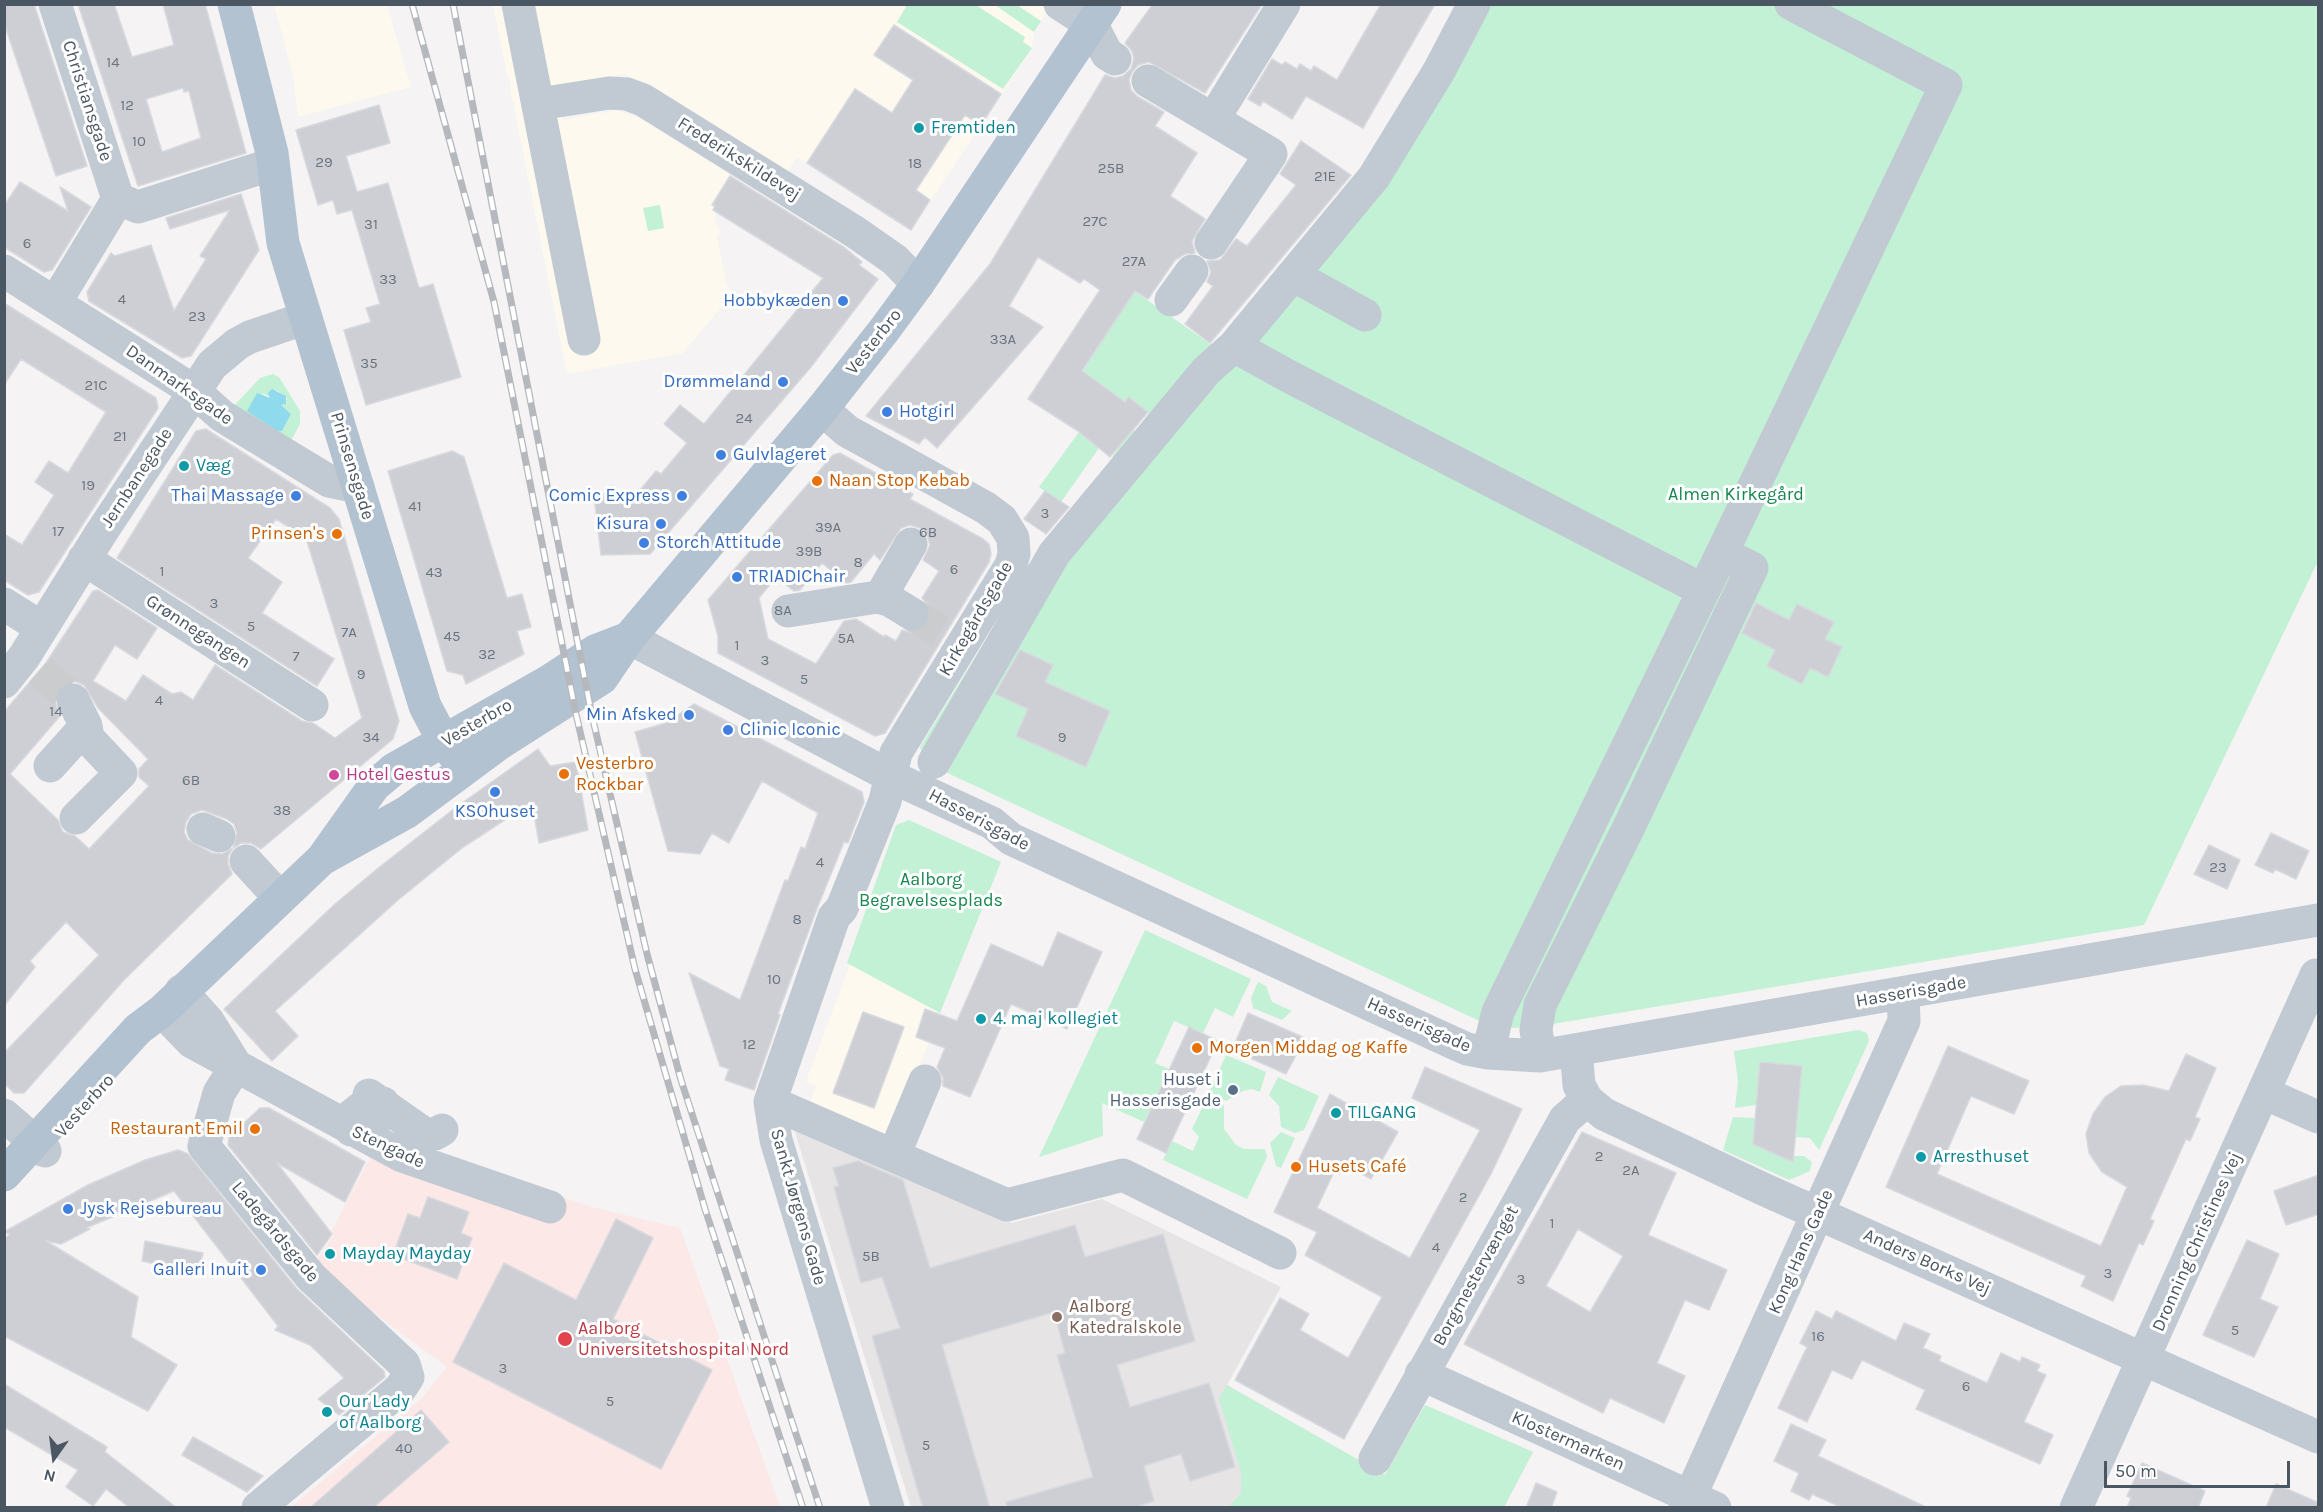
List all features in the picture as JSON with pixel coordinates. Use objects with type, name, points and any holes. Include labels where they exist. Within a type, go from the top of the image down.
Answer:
[{"type":"main road","name":"Prinsensgade","points":[[234,4],[273,158],[283,243],[425,706],[444,742],[464,768]]},
{"type":"main road","name":"Prinsensgade","points":[[257,4],[276,86],[278,108],[273,158]]},
{"type":"main road","name":"Vesterbro","points":[[322,859],[407,812],[553,694],[595,651],[620,646],[822,409],[918,284],[1099,15]]},
{"type":"main road","name":"Vesterbro","points":[[4,1199],[39,1147],[138,1029],[172,1001],[322,859],[374,786],[394,770],[444,742],[553,694]]},
{"type":"main road","name":"Vesterbro","points":[[4,1174],[39,1147]]},
{"type":"street","name":"Christiansgade","points":[[55,4],[118,198]]},
{"type":"street","points":[[518,4],[584,339]]},
{"type":"street","points":[[1060,4],[1099,15],[1107,54],[1115,59]]},
{"type":"street","points":[[1214,118],[1284,4]]},
{"type":"street","points":[[934,762],[1019,636],[1054,554],[1206,371],[1234,346],[1374,177],[1439,71],[1474,4]]},
{"type":"street","points":[[1488,1053],[1498,1012],[1722,553],[1946,85],[1791,4]]},
{"type":"street","points":[[1148,81],[1214,118],[1271,154],[1211,243]]},
{"type":"street","name":"Frederikskildevej","points":[[538,104],[609,93],[627,94],[643,100],[751,166],[892,258],[918,284]]},
{"type":"street","points":[[55,303],[118,198],[138,207],[273,158]]},
{"type":"street","name":"Danmarksgade","points":[[4,271],[194,391],[222,416],[329,481],[358,487]]},
{"type":"street","points":[[1171,300],[1192,271]]},
{"type":"street","points":[[1293,275],[1365,315]]},
{"type":"street","name":"Jernbanegade","points":[[23,670],[42,628],[84,560],[212,365],[237,344],[306,318]]},
{"type":"street","points":[[1234,346],[1703,590]]},
{"type":"street","name":"Kirkegårdsgade","points":[[822,409],[847,431],[986,508],[1002,520],[1013,538],[1014,554],[1011,565],[953,640],[896,753],[892,777]]},
{"type":"street","points":[[1013,538],[1054,554]]},
{"type":"street","points":[[883,598],[886,587],[911,544]]},
{"type":"street","points":[[1540,1056],[1536,1030],[1540,1005],[1628,829],[1752,568],[1722,553]]},
{"type":"street","name":"Grønnegangen","points":[[84,560],[312,705]]},
{"type":"street","points":[[788,611],[883,598],[912,614]]},
{"type":"street","points":[[4,604],[42,628]]},
{"type":"street","name":"Hasserisgade","points":[[620,646],[992,823],[1011,839],[1467,1049],[1488,1053],[1514,1057],[1540,1056],[2319,920]]},
{"type":"street","points":[[50,766],[80,713],[88,738],[120,773],[76,818]]},
{"type":"street","name":"Sankt Jørgens Gade","points":[[888,1508],[776,1140],[770,1102],[834,917],[842,908],[892,777]]},
{"type":"street","points":[[246,861],[280,898]]},
{"type":"street","name":"Dronning Christines Vej","points":[[2076,1508],[2316,975]]},
{"type":"street","name":"Kong Hans Gade","points":[[1697,1504],[1818,1213],[1904,1021],[1903,994]]},
{"type":"street","name":"Stengade","points":[[172,1001],[192,1042],[351,1130],[402,1156],[550,1207]]},
{"type":"street","points":[[1576,1050],[1579,1085],[1587,1100]]},
{"type":"street","name":"Ladegårdsgade","points":[[236,1066],[219,1093],[204,1146],[311,1277],[404,1364],[408,1377],[400,1389],[258,1508]]},
{"type":"street","points":[[894,1155],[925,1081]]},
{"type":"street","points":[[2264,1094],[2319,1117]]},
{"type":"street","points":[[351,1130],[370,1126],[380,1116],[376,1099],[425,1134],[435,1134],[442,1130]]},
{"type":"street","name":"Anders Borks Vej","points":[[1587,1100],[1604,1114],[1636,1130],[2319,1437]]},
{"type":"street","name":"Borgmestervænget","points":[[1375,1459],[1565,1119],[1587,1100]]},
{"type":"street","points":[[770,1102],[1008,1205],[1124,1175],[1280,1253]]},
{"type":"street","points":[[4,1115],[39,1147]]},
{"type":"street","name":"Klostermarken","points":[[1421,1374],[1697,1504]]},
{"type":"shaded area","points":[[274,5],[387,5],[411,87],[298,117],[293,75]]},
{"type":"shaded area","points":[[493,5],[1052,5],[1034,31],[1032,48],[911,230],[797,157],[787,172],[624,74],[556,85],[563,120],[617,110],[641,119],[731,175],[712,205],[715,206],[713,210],[718,213],[714,221],[720,231],[717,237],[727,286],[734,292],[683,353],[567,374],[510,87],[512,86],[507,74]]},
{"type":"shaded area","points":[[850,965],[940,1013],[891,1141],[806,1112],[816,1086],[806,1081]]},
{"type":"shaded area","name":"Aalborg Katedralskole","points":[[794,1129],[1012,1223],[1102,1199],[1281,1287],[1227,1385],[1385,1475],[1425,1405],[1533,1452],[1504,1507],[911,1507]]},
{"type":"shaded area","name":"Aalborg Universitetshospital Nord","points":[[377,1135],[591,1207],[680,1228],[780,1507],[290,1508],[423,1397],[447,1367],[373,1312],[316,1261],[334,1235],[332,1230],[368,1162]]},
{"type":"green space","points":[[907,5],[976,5],[1025,37],[1023,42],[1032,48],[1003,89],[897,22]]},
{"type":"green space","points":[[995,5],[1017,5],[1041,21],[1034,32]]},
{"type":"green space","name":"Almen Kirkegård","points":[[1467,5],[2318,5],[2318,561],[2144,925],[1541,1026],[1513,1028],[1484,1023],[926,763],[920,747],[1042,549],[1114,458],[1112,457],[1132,429],[1136,431],[1149,413],[1128,397],[1093,442],[1099,448],[1061,502],[1039,487],[1109,391],[1081,374],[1122,310],[1127,286],[1216,348],[1359,181]]},
{"type":"green space","points":[[660,205],[664,228],[648,231],[643,208]]},
{"type":"green space","points":[[273,374],[279,377],[300,411],[300,424],[289,444],[232,408],[260,378]],"holes":[[[276,390],[287,398],[286,404],[281,405],[291,414],[282,431],[262,393],[271,398]]]},
{"type":"green space","name":"Aalborg Begravelsesplads","points":[[909,820],[1001,862],[940,1013],[847,963],[896,825]]},
{"type":"green space","points":[[1145,930],[1251,979],[1233,1017],[1215,1008],[1203,1033],[1174,1021],[1155,1063],[1169,1069],[1144,1122],[1102,1103],[1103,1136],[1039,1157]]},
{"type":"green space","points":[[1258,982],[1266,986],[1272,1002],[1292,1011],[1282,1020],[1253,1008],[1251,998]]},
{"type":"green space","points":[[1858,1030],[1867,1033],[1869,1041],[1819,1150],[1810,1138],[1796,1137],[1802,1066],[1760,1062],[1756,1105],[1735,1108],[1738,1082],[1734,1051]]},
{"type":"green space","points":[[1226,1055],[1266,1072],[1260,1092],[1252,1089],[1243,1091],[1226,1101],[1209,1093]]},
{"type":"green space","points":[[1278,1077],[1319,1096],[1304,1130],[1295,1133],[1281,1127],[1279,1106],[1269,1095]]},
{"type":"green space","points":[[1207,1098],[1224,1105],[1224,1129],[1236,1145],[1244,1149],[1265,1149],[1267,1157],[1247,1199],[1163,1160],[1172,1141],[1193,1151],[1199,1137],[1192,1129]]},
{"type":"green space","points":[[1733,1117],[1755,1118],[1754,1144],[1792,1162],[1794,1156],[1804,1156],[1812,1162],[1810,1171],[1789,1180],[1723,1150]]},
{"type":"green space","points":[[1281,1132],[1295,1138],[1281,1168],[1276,1166],[1270,1143]]},
{"type":"green space","points":[[1227,1385],[1385,1475],[1425,1405],[1533,1452],[1504,1507],[1229,1507],[1241,1493],[1241,1472],[1219,1399]]},
{"type":"water","points":[[272,389],[286,396],[286,404],[281,405],[291,414],[282,431],[277,431],[247,411],[257,393],[270,398],[268,393]]},
{"type":"building","points":[[4,4],[34,4],[87,166],[56,176],[4,23]]},
{"type":"building","points":[[78,4],[114,4],[132,57],[174,45],[163,4],[205,4],[246,153],[138,186]],"holes":[[[183,88],[184,92],[189,91],[201,138],[162,152],[146,99]]]},
{"type":"building","points":[[1153,4],[1262,4],[1205,93],[1149,62],[1138,65],[1129,80],[1131,90],[1138,97],[1164,112],[1155,126],[1197,153],[1170,196],[1205,219],[1192,241],[1195,253],[1185,254],[1175,260],[1148,299],[1135,291],[1082,371],[1125,402],[1128,397],[1148,412],[1110,457],[1078,431],[1028,399],[1100,290],[1084,279],[1080,283],[1038,257],[1009,306],[1043,327],[937,448],[925,437],[919,444],[866,416],[990,264],[1105,75],[1115,78],[1123,76],[1131,69],[1134,59],[1132,51],[1125,43]]},
{"type":"building","points":[[1381,4],[1435,4],[1363,128],[1306,96],[1292,119],[1263,101],[1260,106],[1248,99],[1272,59],[1282,65],[1285,62],[1297,69],[1300,64],[1311,71],[1314,66],[1337,80]]},
{"type":"building","name":"Fremtiden","points":[[894,25],[1001,94],[981,125],[965,115],[916,190],[930,200],[911,230],[807,163],[855,89],[892,113],[913,80],[874,55]]},
{"type":"building","points":[[379,105],[390,143],[346,156],[357,192],[388,183],[419,288],[433,284],[461,377],[366,405],[344,330],[371,322],[366,308],[380,304],[352,210],[337,214],[333,200],[318,205],[296,130]]},
{"type":"building","points":[[1301,141],[1351,175],[1210,343],[1185,324],[1213,286],[1207,282],[1211,272],[1207,261],[1220,260],[1236,239],[1247,246],[1296,185],[1280,174]]},
{"type":"building","points":[[730,176],[845,248],[862,262],[859,265],[878,279],[811,367],[650,554],[601,555],[595,504],[611,486],[630,502],[656,471],[661,474],[687,443],[664,424],[680,405],[704,424],[823,278],[713,210],[715,206],[712,205]]},
{"type":"building","points":[[20,182],[68,211],[60,187],[91,207],[52,270],[44,272],[4,247],[4,206]]},
{"type":"building","points":[[241,194],[259,250],[191,356],[182,358],[89,301],[87,292],[111,253],[115,256],[151,245],[174,311],[206,259],[200,256],[230,210],[170,229],[166,218]]},
{"type":"building","points":[[4,303],[156,398],[158,408],[39,592],[28,595],[4,580],[4,534],[22,545],[54,495],[35,482],[49,461],[68,473],[106,412],[21,359],[4,385]]},
{"type":"building","points":[[206,429],[330,508],[339,519],[399,721],[393,739],[261,849],[251,843],[241,843],[233,848],[228,856],[232,874],[124,980],[24,1093],[14,1093],[4,1083],[4,1053],[99,955],[66,922],[30,961],[35,967],[4,1006],[4,712],[46,663],[93,591],[98,590],[157,628],[137,659],[115,645],[93,681],[126,701],[143,675],[172,694],[181,692],[193,700],[215,665],[302,721],[313,723],[335,738],[362,718],[306,538],[276,519],[248,558],[282,582],[262,613],[334,659],[317,686],[117,558],[196,431]],"holes":[[[74,681],[84,685],[98,708],[148,759],[139,769],[139,777],[149,786],[89,849],[75,836],[63,832],[58,820],[10,774],[60,716],[54,699],[58,689],[65,683]],[[202,810],[234,824],[237,833],[233,848],[222,854],[212,853],[188,840],[184,832],[191,814]]]},
{"type":"building","points":[[452,451],[464,457],[507,598],[522,594],[531,627],[517,631],[524,654],[466,684],[463,675],[447,671],[388,471]]},
{"type":"building","points":[[840,453],[913,494],[910,499],[983,539],[989,544],[991,554],[989,562],[885,733],[875,736],[718,653],[718,636],[708,600],[833,455]],"holes":[[[910,525],[920,528],[927,534],[930,545],[923,560],[939,571],[922,598],[929,606],[931,615],[928,623],[921,630],[912,633],[902,630],[896,641],[885,635],[884,637],[856,619],[844,621],[816,664],[768,639],[759,598],[776,577],[794,591],[800,590],[822,563],[846,583],[851,582],[874,554],[880,560],[901,528]]]},
{"type":"building","points":[[1045,491],[1069,507],[1046,534],[1024,519]]},
{"type":"building","points":[[1756,603],[1789,620],[1797,604],[1834,622],[1825,639],[1842,647],[1828,677],[1810,668],[1802,684],[1767,666],[1775,650],[1742,633]]},
{"type":"building","points":[[1020,650],[1053,665],[1045,682],[1110,711],[1086,767],[1016,736],[1028,709],[995,694]]},
{"type":"building","points":[[694,704],[862,792],[864,802],[848,843],[844,842],[816,911],[778,1014],[780,1015],[754,1090],[725,1080],[729,1069],[720,1066],[689,973],[740,1000],[785,880],[788,881],[801,847],[805,849],[818,813],[762,781],[729,843],[712,833],[700,854],[668,851],[635,732],[666,723]]},
{"type":"building","points":[[538,749],[550,766],[576,762],[588,830],[539,843],[532,802],[462,848],[398,900],[275,1011],[298,1036],[272,1061],[224,1009],[335,904],[377,869],[455,808]]},
{"type":"building","points":[[2271,833],[2309,851],[2296,879],[2275,869],[2273,873],[2255,865]]},
{"type":"building","points":[[2209,845],[2240,860],[2227,889],[2194,874]]},
{"type":"building","name":"4. maj kollegiet","points":[[1058,932],[1102,952],[1067,1029],[1011,1004],[970,1097],[943,1086],[943,1078],[937,1067],[945,1048],[916,1037],[925,1009],[957,1021],[991,944],[1043,967]]},
{"type":"building","points":[[863,1012],[904,1027],[874,1108],[833,1093]]},
{"type":"building","points":[[1248,1013],[1305,1038],[1286,1074],[1232,1050]]},
{"type":"building","points":[[1189,1027],[1218,1041],[1166,1153],[1137,1139]]},
{"type":"building","name":"Arresthuset","points":[[1948,1046],[2029,1081],[2014,1114],[1971,1096],[1937,1174],[2101,1246],[2127,1187],[2102,1172],[2089,1153],[2086,1134],[2093,1114],[2105,1097],[2121,1086],[2143,1085],[2169,1091],[2186,1054],[2216,1068],[2195,1117],[2200,1119],[2190,1141],[2186,1139],[2150,1219],[2154,1221],[2143,1245],[2139,1243],[2113,1301],[2081,1286],[2086,1276],[1886,1187]]},
{"type":"building","points":[[1760,1062],[1802,1066],[1793,1162],[1753,1144]]},
{"type":"building","points":[[1425,1067],[1522,1109],[1491,1174],[1344,1439],[1235,1380],[1280,1298],[1309,1314],[1300,1330],[1348,1358],[1382,1297],[1305,1255],[1317,1232],[1274,1212],[1330,1094],[1398,1132],[1371,1179],[1339,1161],[1317,1208],[1410,1258],[1480,1130],[1412,1098]]},
{"type":"building","points":[[260,1108],[269,1108],[365,1162],[345,1202],[277,1163],[332,1234],[317,1255],[228,1145],[229,1137]]},
{"type":"building","points":[[1582,1132],[1676,1173],[1648,1235],[1727,1270],[1709,1310],[1685,1300],[1657,1363],[1685,1376],[1664,1423],[1610,1398],[1603,1413],[1464,1344]],"holes":[[[1578,1229],[1623,1256],[1590,1312],[1546,1286]]]},
{"type":"building","points":[[178,1150],[188,1154],[297,1289],[384,1371],[385,1377],[339,1415],[318,1399],[344,1378],[310,1345],[275,1330],[278,1326],[174,1191],[86,1228],[90,1229],[61,1244],[46,1241],[138,1297],[131,1337],[177,1365],[148,1411],[4,1336],[4,1240],[10,1234],[4,1232],[88,1185],[145,1160]]},
{"type":"building","points":[[858,1161],[903,1180],[930,1268],[1075,1225],[1085,1257],[1163,1234],[1195,1341],[1117,1365],[1130,1407],[1209,1383],[1235,1467],[1190,1481],[1181,1454],[1144,1466],[1154,1501],[1134,1508],[1007,1508],[1006,1502],[1093,1477],[1057,1355],[1065,1353],[1054,1312],[942,1345],[990,1508],[923,1508],[872,1336],[900,1328],[882,1277],[861,1283],[834,1187],[839,1186],[833,1168]]},
{"type":"building","points":[[2319,1175],[2319,1214],[2286,1225],[2274,1191]]},
{"type":"building","points":[[428,1197],[469,1212],[461,1233],[472,1238],[457,1279],[393,1255],[408,1214],[420,1218]]},
{"type":"building","points":[[616,1219],[653,1238],[613,1319],[712,1370],[661,1469],[453,1362],[504,1263],[576,1300]]},
{"type":"building","points":[[2247,1240],[2279,1254],[2260,1299],[2278,1307],[2254,1357],[2203,1335]]},
{"type":"building","points":[[145,1241],[203,1253],[198,1273],[142,1261]]},
{"type":"building","points":[[1816,1311],[1832,1319],[1836,1311],[1896,1341],[1904,1323],[1930,1334],[1923,1348],[1941,1356],[1939,1361],[1987,1383],[2001,1353],[2020,1362],[2022,1357],[2040,1365],[2037,1371],[2046,1375],[2024,1422],[2053,1435],[2040,1464],[1916,1409],[1925,1390],[1862,1360],[1852,1379],[1832,1370],[1807,1422],[1778,1408],[1807,1347],[1800,1343]]},
{"type":"building","points":[[4,1384],[107,1447],[105,1452],[177,1508],[130,1508],[106,1489],[93,1506],[66,1487],[78,1470],[4,1427]]},
{"type":"building","points":[[421,1410],[449,1442],[373,1508],[310,1508]]},
{"type":"building","points":[[1791,1424],[1826,1440],[1818,1456],[1928,1508],[1843,1508],[1812,1494],[1809,1500],[1791,1491],[1799,1473],[1774,1461]]},
{"type":"building","points":[[193,1437],[263,1476],[247,1492],[182,1455]]},
{"type":"building","points":[[2142,1463],[2205,1491],[2198,1508],[2127,1508],[2131,1498],[2127,1496]]},
{"type":"building","points":[[1536,1483],[1557,1492],[1551,1508],[1526,1508]]},
{"type":"building","points":[[2276,1484],[2319,1503],[2319,1508],[2266,1508]]},
{"type":"tunnel","points":[[912,614],[945,634]]},
{"type":"tunnel","points":[[40,670],[73,700]]},
{"type":"railway","points":[[412,4],[494,302],[576,714],[635,969],[705,1209],[803,1508]]},
{"type":"railway","points":[[453,4],[591,711],[647,954],[681,1080],[820,1508]]},
{"type":"place","name":"Fremtiden","points":[[919,128]]},
{"type":"place","name":"Hobbykæden","points":[[843,301]]},
{"type":"place","name":"Drømmeland","points":[[783,382]]},
{"type":"place","name":"Hotgirl","points":[[887,412]]},
{"type":"place","name":"Gulvlageret","points":[[721,455]]},
{"type":"place","name":"Væg","points":[[184,466]]},
{"type":"place","name":"Naan Stop Kebab","points":[[817,481]]},
{"type":"place","name":"Thai Massage","points":[[296,496]]},
{"type":"place","name":"Comic Express","points":[[682,496]]},
{"type":"place","name":"Kisura","points":[[661,524]]},
{"type":"place","name":"Prinsen's","points":[[337,534]]},
{"type":"place","name":"Storch Attitude","points":[[644,543]]},
{"type":"place","name":"TRIADIChair","points":[[737,577]]},
{"type":"place","name":"Min Afsked","points":[[689,715]]},
{"type":"place","name":"Clinic Iconic","points":[[728,730]]},
{"type":"place","name":"Vesterbro Rockbar","points":[[564,774]]},
{"type":"place","name":"Hotel Gestus","points":[[334,775]]},
{"type":"place","name":"KSOhuset","points":[[495,792]]},
{"type":"place","name":"4. maj kollegiet","points":[[981,1019]]},
{"type":"place","name":"Morgen Middag og Kaffe","points":[[1197,1048]]},
{"type":"place","name":"Huset i Hasserisgade","points":[[1233,1090]]},
{"type":"place","name":"TILGANG","points":[[1336,1113]]},
{"type":"place","name":"Restaurant Emil","points":[[255,1129]]},
{"type":"place","name":"Arresthuset","points":[[1921,1157]]},
{"type":"place","name":"Husets Café","points":[[1296,1167]]},
{"type":"place","name":"Jysk Rejsebureau","points":[[68,1209]]},
{"type":"place","name":"Mayday Mayday","points":[[330,1254]]},
{"type":"place","name":"Galleri Inuit","points":[[261,1270]]},
{"type":"place","name":"Aalborg Katedralskole","points":[[1057,1317]]},
{"type":"place","name":"Aalborg Universitetshospital Nord","points":[[565,1339]]},
{"type":"place","name":"Our Lady of Aalborg","points":[[327,1412]]}]
